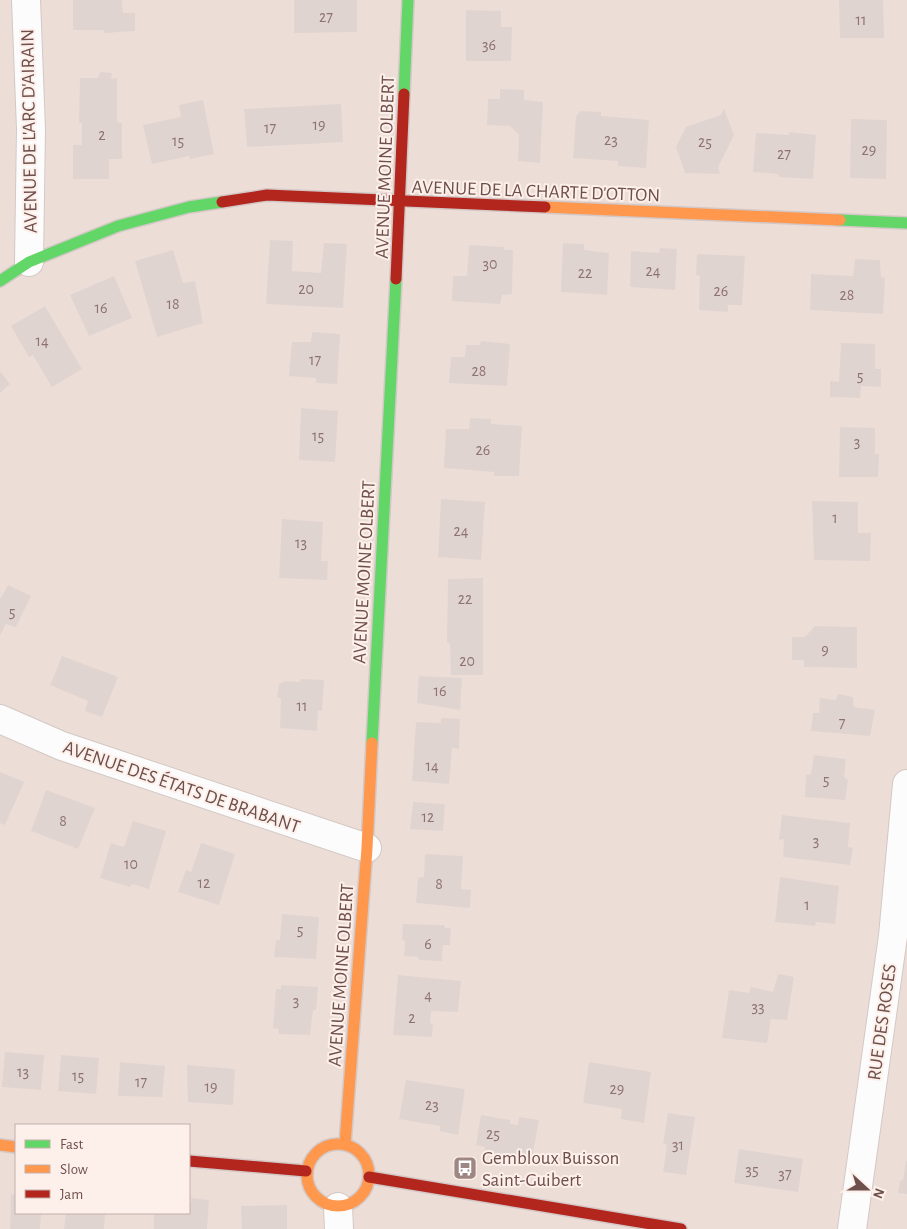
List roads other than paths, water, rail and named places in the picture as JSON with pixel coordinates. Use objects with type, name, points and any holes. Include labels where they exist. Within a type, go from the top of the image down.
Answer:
[{"type":"street","name":"AVENUE DE L'ARC D'AIRAIN","points":[[26,0],[31,129],[29,262]]},
{"type":"street","name":"AVENUE MOINE OLBERT","points":[[345,1144],[367,848],[400,202],[408,0]]},
{"type":"street","name":"AVENUE DE LA CHARTE D'OTTON","points":[[0,281],[29,262],[118,226],[189,207],[267,195],[907,223]]},
{"type":"street","name":"AVENUE DES ÉTATS DE BRABANT","points":[[0,719],[62,746],[367,848]]},
{"type":"street","name":"RUE DES ROSES","points":[[852,1229],[893,936],[907,784]]},
{"type":"street","points":[[334,1144],[345,1144],[360,1153],[368,1168],[369,1177],[367,1186],[356,1201],[347,1205],[339,1218],[328,1205],[318,1200],[311,1192],[306,1172],[309,1161],[320,1150],[334,1144]]},
{"type":"street","points":[[0,1145],[15,1147]]},
{"type":"street","points":[[190,1161],[306,1172]]},
{"type":"street","points":[[369,1177],[681,1229]]},
{"type":"place","name":"Gembloux Buisson Saint-Guibert","points":[[465,1168]]}]
